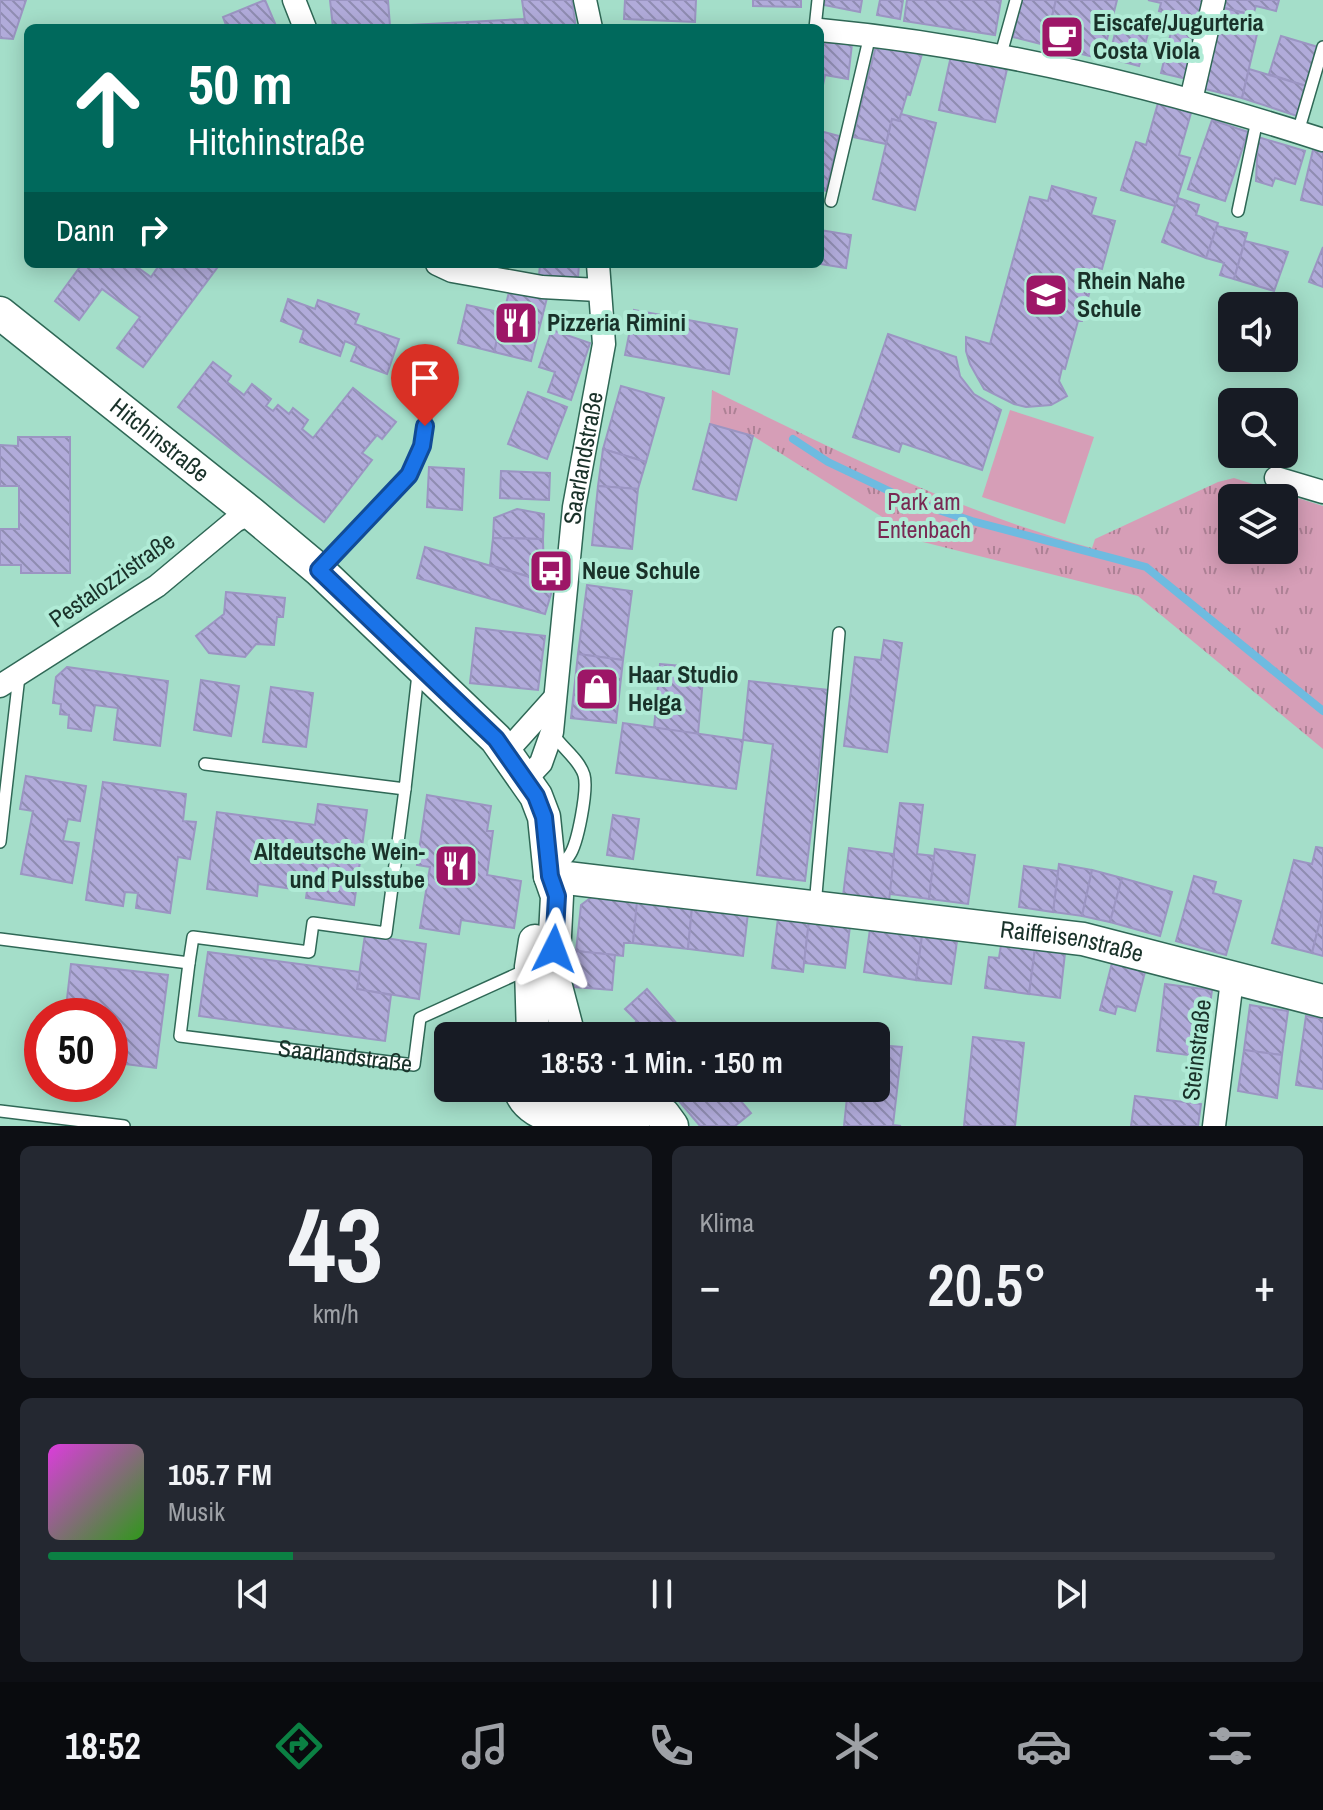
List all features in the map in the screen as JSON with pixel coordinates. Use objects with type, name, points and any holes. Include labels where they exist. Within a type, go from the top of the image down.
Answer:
[{"type":"main road","name":"Hitchinstraße","points":[[0,313],[319,570],[506,752]]},
{"type":"main road","points":[[506,752],[536,796],[544,817],[550,876],[557,896],[553,975],[565,1022]]},
{"type":"main road","name":"Raiffeisenstraße","points":[[550,876],[1083,939],[1232,980],[1323,1001]]},
{"type":"main road","points":[[533,1022],[531,967],[541,894],[550,876]]},
{"type":"main road","points":[[521,1106],[556,1124],[576,1121],[596,1102]]},
{"type":"main road","points":[[608,1102],[633,1126]]},
{"type":"main road","points":[[622,1102],[664,1115],[672,1126]]},
{"type":"street","points":[[294,0],[303,24]]},
{"type":"street","points":[[585,0],[590,24]]},
{"type":"street","points":[[1191,100],[1214,0]]},
{"type":"street","points":[[824,30],[1001,54],[1191,100],[1323,140]]},
{"type":"street","points":[[446,268],[542,287],[598,290]]},
{"type":"street","name":"Saarlandstraße","points":[[525,780],[541,763],[552,732],[574,507],[604,344],[598,268]]},
{"type":"street","points":[[1276,478],[1323,492]]},
{"type":"street","name":"Pestalozzistraße","points":[[10,681],[157,586],[235,521],[251,513]]},
{"type":"street","points":[[506,752],[553,700]]},
{"type":"street","name":"Steinstraße","points":[[1214,1126],[1232,980]]},
{"type":"lane","points":[[818,0],[818,24]]},
{"type":"lane","points":[[1001,54],[1016,0]]},
{"type":"lane","points":[[831,201],[870,35]]},
{"type":"lane","points":[[1298,132],[1323,47]]},
{"type":"lane","points":[[1238,211],[1257,120]]},
{"type":"lane","points":[[319,570],[409,475],[422,446],[427,405]]},
{"type":"lane","points":[[815,907],[839,633]]},
{"type":"lane","points":[[205,764],[405,789],[419,665]]},
{"type":"lane","points":[[0,842],[10,681]]},
{"type":"lane","points":[[550,876],[569,856],[577,840],[585,778],[579,765],[561,747],[552,732]]},
{"type":"lane","name":"Saarlandstraße","points":[[405,789],[386,933],[313,923],[309,952],[193,937],[180,1036],[414,1065],[420,1018],[531,967]]},
{"type":"lane","points":[[0,939],[189,963]]},
{"type":"lane","points":[[0,1111],[124,1126]]},
{"type":"green space","name":"Park am Entenbach","points":[[712,390],[851,457],[946,498],[994,517],[1092,548],[1095,539],[1218,482],[1234,478],[1253,484],[1218,484],[1218,564],[1298,564],[1298,498],[1323,506],[1323,749],[1138,596],[911,539],[887,520],[753,436],[710,424]]},
{"type":"green space","points":[[1010,410],[1094,437],[1065,524],[982,497]]},
{"type":"building","points":[[0,0],[26,0],[13,39],[0,38]]},
{"type":"building","points":[[265,0],[275,24],[226,24],[223,17]]},
{"type":"building","points":[[330,0],[388,0],[390,24],[333,24]]},
{"type":"building","points":[[522,0],[572,0],[575,24],[525,24]]},
{"type":"building","points":[[625,0],[696,0],[695,22],[624,19]]},
{"type":"building","points":[[753,0],[801,0],[801,7],[753,6]]},
{"type":"building","points":[[825,0],[862,0],[860,12],[824,5]]},
{"type":"building","points":[[880,0],[903,0],[900,19],[877,15]]},
{"type":"building","points":[[907,0],[1001,0],[995,35],[904,21]]},
{"type":"building","points":[[1021,0],[1056,0],[1045,45],[1013,37]]},
{"type":"building","points":[[1056,0],[1117,0],[1102,59],[1045,45]]},
{"type":"building","points":[[1148,0],[1206,0],[1201,22],[1159,11],[1161,3]]},
{"type":"building","points":[[1222,0],[1279,0],[1276,11],[1256,6],[1253,15],[1220,7]]},
{"type":"building","points":[[1220,7],[1261,17],[1242,98],[1201,88]]},
{"type":"building","points":[[1175,16],[1201,22],[1187,79],[1161,73]]},
{"type":"building","points":[[524,19],[525,24],[428,24]]},
{"type":"building","points":[[1118,21],[1149,30],[1139,66],[1109,58]]},
{"type":"building","points":[[1281,36],[1318,47],[1306,86],[1269,74]]},
{"type":"building","points":[[824,42],[852,44],[848,79],[825,75],[824,80]]},
{"type":"building","points":[[876,46],[922,54],[910,95],[907,94],[899,121],[892,119],[886,144],[853,137]]},
{"type":"building","points":[[951,56],[1007,69],[995,122],[939,110]]},
{"type":"building","points":[[1249,69],[1306,86],[1297,116],[1242,98]]},
{"type":"building","points":[[1158,103],[1191,113],[1179,155],[1190,158],[1175,206],[1121,190],[1136,142],[1146,145]]},
{"type":"building","points":[[901,114],[936,123],[915,210],[873,199],[892,119],[899,121]]},
{"type":"building","points":[[1212,120],[1248,132],[1225,201],[1188,189]]},
{"type":"building","points":[[824,132],[839,136],[824,190]]},
{"type":"building","points":[[1258,137],[1305,151],[1295,184],[1275,178],[1272,186],[1256,181]]},
{"type":"building","points":[[1313,150],[1323,152],[1323,205],[1301,200]]},
{"type":"building","name":"Rhein Nahe Schule","points":[[1052,186],[1096,198],[1091,215],[1115,221],[1102,269],[1096,267],[1082,321],[1078,321],[1065,369],[1062,368],[1059,381],[1067,396],[1051,405],[1026,407],[984,389],[970,364],[966,337],[990,344],[1030,197],[1048,201]]},
{"type":"building","points":[[1178,198],[1199,205],[1196,215],[1218,223],[1206,258],[1162,242]]},
{"type":"building","points":[[1217,226],[1247,233],[1234,279],[1220,275],[1224,263],[1206,258]]},
{"type":"building","points":[[824,231],[851,235],[846,268],[824,265]]},
{"type":"building","points":[[1245,241],[1288,252],[1274,291],[1234,279]]},
{"type":"building","points":[[1323,247],[1323,287],[1309,282]]},
{"type":"building","points":[[79,268],[139,268],[151,277],[157,268],[217,268],[143,367],[117,348],[140,317],[102,289],[79,320],[55,301]]},
{"type":"building","points":[[540,268],[579,268],[578,278],[539,276]]},
{"type":"building","points":[[511,284],[548,294],[531,361],[494,352]]},
{"type":"building","points":[[288,299],[315,309],[318,300],[359,314],[355,324],[399,339],[387,374],[351,361],[357,346],[345,341],[340,356],[300,342],[304,330],[281,321]]},
{"type":"building","points":[[467,305],[503,313],[494,352],[458,343]]},
{"type":"building","points":[[634,310],[737,329],[729,374],[625,355]]},
{"type":"building","points":[[552,330],[590,343],[571,400],[548,392],[555,372],[539,367]]},
{"type":"building","points":[[888,334],[956,357],[960,376],[974,394],[1001,410],[982,470],[902,443],[899,452],[853,437]]},
{"type":"building","points":[[213,362],[231,376],[227,382],[244,395],[252,384],[271,399],[266,406],[273,411],[278,405],[289,414],[293,408],[308,420],[302,429],[313,438],[353,388],[396,422],[382,439],[377,435],[362,453],[372,460],[324,522],[178,407]]},
{"type":"building","points":[[621,386],[664,398],[646,462],[603,449]]},
{"type":"building","points":[[528,392],[567,407],[547,459],[508,444]]},
{"type":"building","points":[[710,424],[753,436],[736,500],[693,489]]},
{"type":"building","points":[[18,437],[70,437],[70,573],[21,573],[21,565],[0,565],[0,529],[19,529],[19,486],[0,486],[0,445],[18,446]]},
{"type":"building","points":[[603,449],[646,462],[638,489],[598,486]]},
{"type":"building","points":[[429,467],[464,469],[462,510],[427,507]]},
{"type":"building","points":[[501,471],[550,473],[549,500],[500,498]]},
{"type":"building","points":[[598,486],[638,489],[632,549],[592,545]]},
{"type":"building","points":[[517,509],[544,514],[543,539],[493,538],[494,518]]},
{"type":"building","points":[[493,538],[543,539],[544,581],[490,565]]},
{"type":"building","points":[[425,547],[554,584],[545,614],[417,578]]},
{"type":"building","points":[[587,585],[632,591],[623,660],[578,654]]},
{"type":"building","points":[[226,592],[285,598],[283,617],[277,617],[274,645],[256,644],[245,657],[209,653],[196,636],[224,614]]},
{"type":"building","points":[[476,628],[545,636],[538,690],[470,683]]},
{"type":"building","points":[[884,640],[902,643],[887,752],[844,746],[855,657],[881,660]]},
{"type":"building","name":"Haar Studio Helga","points":[[578,654],[623,660],[616,723],[571,718]]},
{"type":"building","points":[[660,664],[704,668],[698,734],[654,728]]},
{"type":"building","points":[[67,667],[168,681],[160,746],[114,740],[118,708],[95,705],[91,731],[68,728],[69,715],[60,714],[61,704],[53,703],[56,677]]},
{"type":"building","points":[[201,680],[239,686],[231,736],[194,730]]},
{"type":"building","points":[[749,681],[828,690],[805,881],[757,875],[773,744],[743,740]]},
{"type":"building","points":[[271,687],[313,693],[306,747],[263,742]]},
{"type":"building","points":[[623,723],[743,740],[736,789],[616,773]]},
{"type":"building","points":[[26,776],[86,786],[80,821],[68,819],[63,841],[79,843],[72,883],[21,874],[33,811],[20,809]]},
{"type":"building","points":[[103,782],[186,794],[183,821],[196,822],[190,859],[178,857],[170,913],[136,908],[138,893],[125,892],[123,906],[86,900]]},
{"type":"building","name":"Altdeutsche Wein- und Pulsstube","points":[[427,795],[491,806],[487,831],[493,831],[487,875],[521,881],[514,928],[461,920],[459,934],[420,928],[430,867],[417,865]]},
{"type":"building","points":[[900,803],[923,805],[917,854],[934,856],[929,899],[889,894]]},
{"type":"building","points":[[318,804],[367,810],[354,905],[306,898],[307,891],[258,884],[257,896],[207,889],[217,812],[315,825]]},
{"type":"building","points":[[613,815],[639,819],[633,859],[607,855]]},
{"type":"building","points":[[1316,847],[1323,848],[1323,909],[1312,953],[1272,943],[1294,860],[1312,864]]},
{"type":"building","points":[[849,848],[894,854],[889,902],[843,896]]},
{"type":"building","points":[[935,849],[975,855],[968,904],[929,899]]},
{"type":"building","points":[[1059,864],[1092,870],[1082,916],[1053,912]]},
{"type":"building","points":[[1024,866],[1058,871],[1053,912],[1019,907]]},
{"type":"building","points":[[1092,870],[1122,878],[1110,922],[1082,916]]},
{"type":"building","points":[[1194,876],[1216,882],[1213,893],[1241,901],[1226,955],[1176,941]]},
{"type":"building","points":[[1122,878],[1172,892],[1160,936],[1110,922]]},
{"type":"building","points":[[597,893],[638,897],[633,943],[624,943],[623,956],[576,951],[581,905]]},
{"type":"building","points":[[637,901],[692,908],[688,949],[633,943]]},
{"type":"building","points":[[692,908],[748,913],[743,956],[688,949]]},
{"type":"building","points":[[1323,909],[1323,956],[1312,953]]},
{"type":"building","points":[[778,918],[809,921],[803,972],[772,968]]},
{"type":"building","points":[[809,921],[850,926],[845,968],[804,963]]},
{"type":"building","points":[[870,929],[922,936],[916,980],[864,972]]},
{"type":"building","points":[[365,935],[426,944],[419,999],[357,989]]},
{"type":"building","points":[[922,936],[957,941],[951,984],[916,980]]},
{"type":"building","points":[[1001,945],[1035,949],[1029,994],[985,988],[989,957],[999,958]]},
{"type":"building","points":[[1035,949],[1065,953],[1060,998],[1029,994]]},
{"type":"building","points":[[576,951],[615,955],[612,990],[574,987]]},
{"type":"building","points":[[208,952],[360,972],[357,989],[391,995],[385,1041],[199,1016]]},
{"type":"building","points":[[1112,963],[1145,972],[1135,1011],[1117,1006],[1115,1014],[1100,1010]]},
{"type":"building","points":[[71,964],[168,975],[156,1068],[128,1064],[128,998],[67,998]]},
{"type":"building","points":[[1165,984],[1212,990],[1203,1057],[1157,1051]]},
{"type":"building","points":[[647,989],[675,1022],[636,1022],[625,1009]]},
{"type":"building","points":[[1250,1005],[1288,1011],[1282,1055],[1244,1050]]},
{"type":"building","points":[[1306,1016],[1323,1019],[1323,1089],[1296,1085]]},
{"type":"building","points":[[973,1037],[1024,1043],[1015,1126],[964,1126]]},
{"type":"building","points":[[890,1046],[902,1047],[893,1125],[901,1126],[844,1126],[847,1102],[890,1102]]},
{"type":"building","points":[[1244,1050],[1282,1055],[1277,1098],[1238,1091]]},
{"type":"building","points":[[1135,1096],[1201,1104],[1198,1126],[1131,1126]]},
{"type":"building","points":[[680,1102],[742,1102],[751,1113],[735,1126],[700,1126]]},
{"type":"waterway","points":[[793,439],[828,462],[908,500],[972,521],[1146,567],[1323,711]]},
{"type":"place","name":"Eiscafe/Jugurteria Costa Viola","points":[[1062,37]]},
{"type":"place","name":"Rhein Nahe Schule","points":[[1046,295]]},
{"type":"place","name":"Pizzeria Rimini","points":[[516,323]]},
{"type":"place","name":"Neue Schule","points":[[551,571]]},
{"type":"place","name":"Haar Studio Helga","points":[[597,689]]},
{"type":"place","name":"Altdeutsche Wein- und Pulsstube","points":[[456,866]]},
{"type":"route","points":[[425,426],[422,446],[409,475],[319,570],[496,739],[536,796],[544,817],[550,876],[557,896],[554,949]]}]
